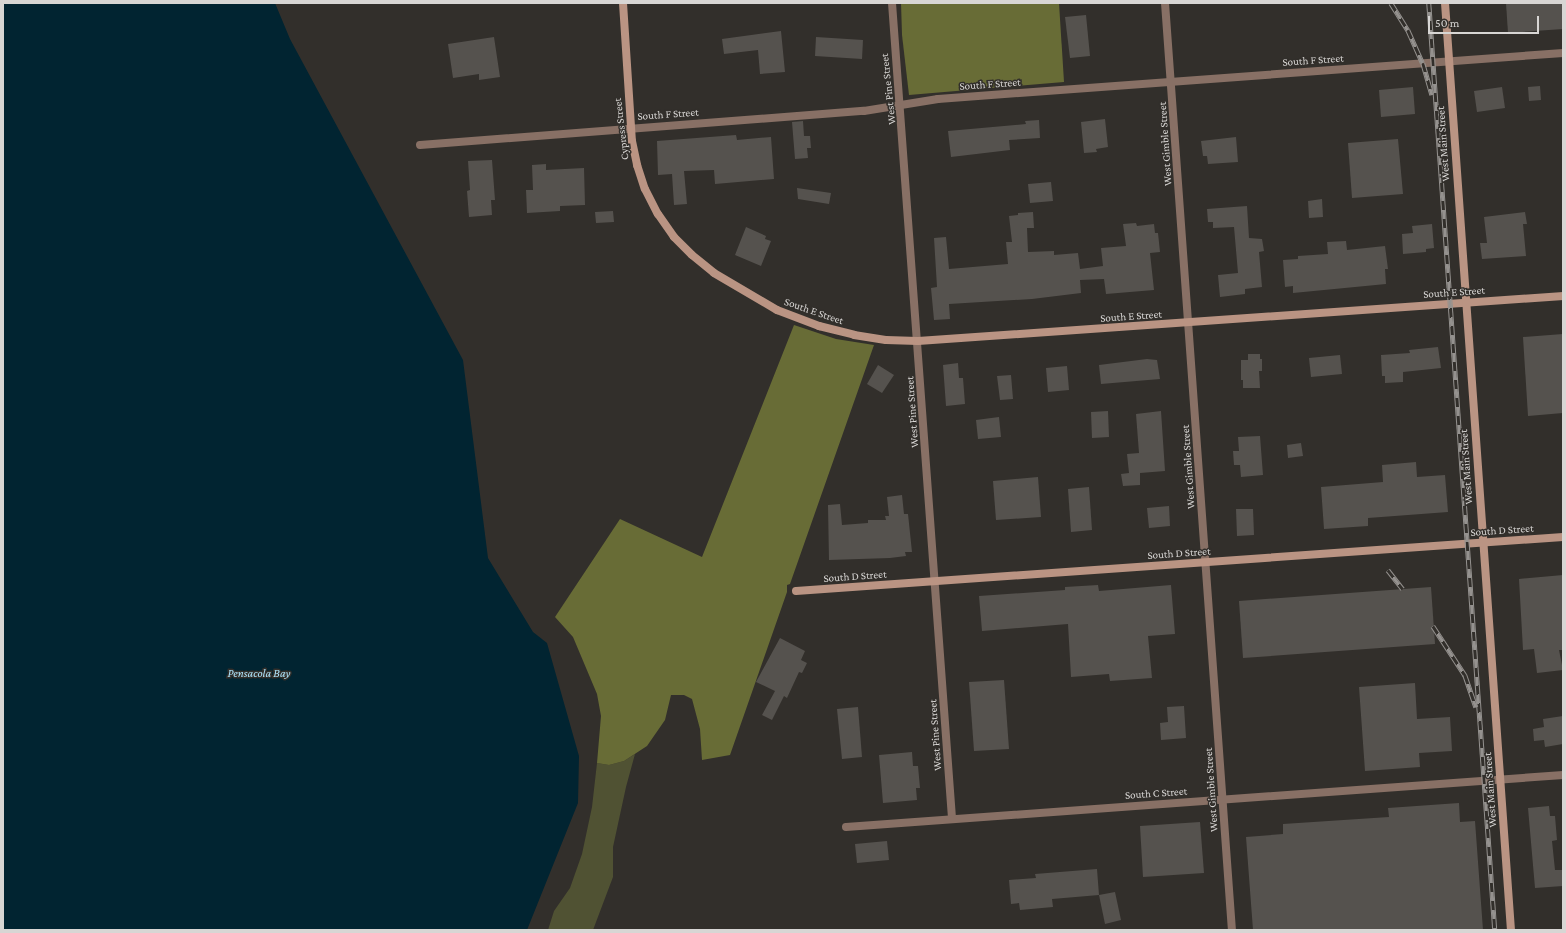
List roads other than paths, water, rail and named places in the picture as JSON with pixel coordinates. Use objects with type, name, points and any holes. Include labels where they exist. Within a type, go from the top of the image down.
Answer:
[{"type":"street","name":"Cypress Street","points":[[622,3],[630,127],[637,166],[645,189],[658,214],[674,237],[692,255],[714,273]]},
{"type":"street","name":"West Pine Street","points":[[892,3],[901,104],[952,819]]},
{"type":"street","name":"West Gimble Street","points":[[1165,3],[1172,82],[1232,930]]},
{"type":"street","name":"West Main Street","points":[[1445,3],[1465,302],[1511,930]]},
{"type":"street","name":"South F Street","points":[[420,145],[630,127],[864,111],[938,99],[1563,53]]},
{"type":"street","name":"South E Street","points":[[714,273],[776,310],[819,326],[854,335],[886,340],[918,341],[1563,296]]},
{"type":"street","name":"South D Street","points":[[796,592],[1563,537]]},
{"type":"street","name":"South C Street","points":[[846,827],[1563,775]]},
{"type":"water","name":"Pensacola Bay","points":[[3,3],[275,3],[290,39],[463,360],[488,558],[533,632],[547,643],[579,756],[578,803],[527,930],[3,930]]},
{"type":"railway","points":[[1391,3],[1408,30],[1423,63],[1432,95]]},
{"type":"railway","points":[[1429,3],[1495,930]]},
{"type":"railway","points":[[1388,570],[1403,589]]},
{"type":"railway","points":[[1433,626],[1465,675],[1476,707]]}]
